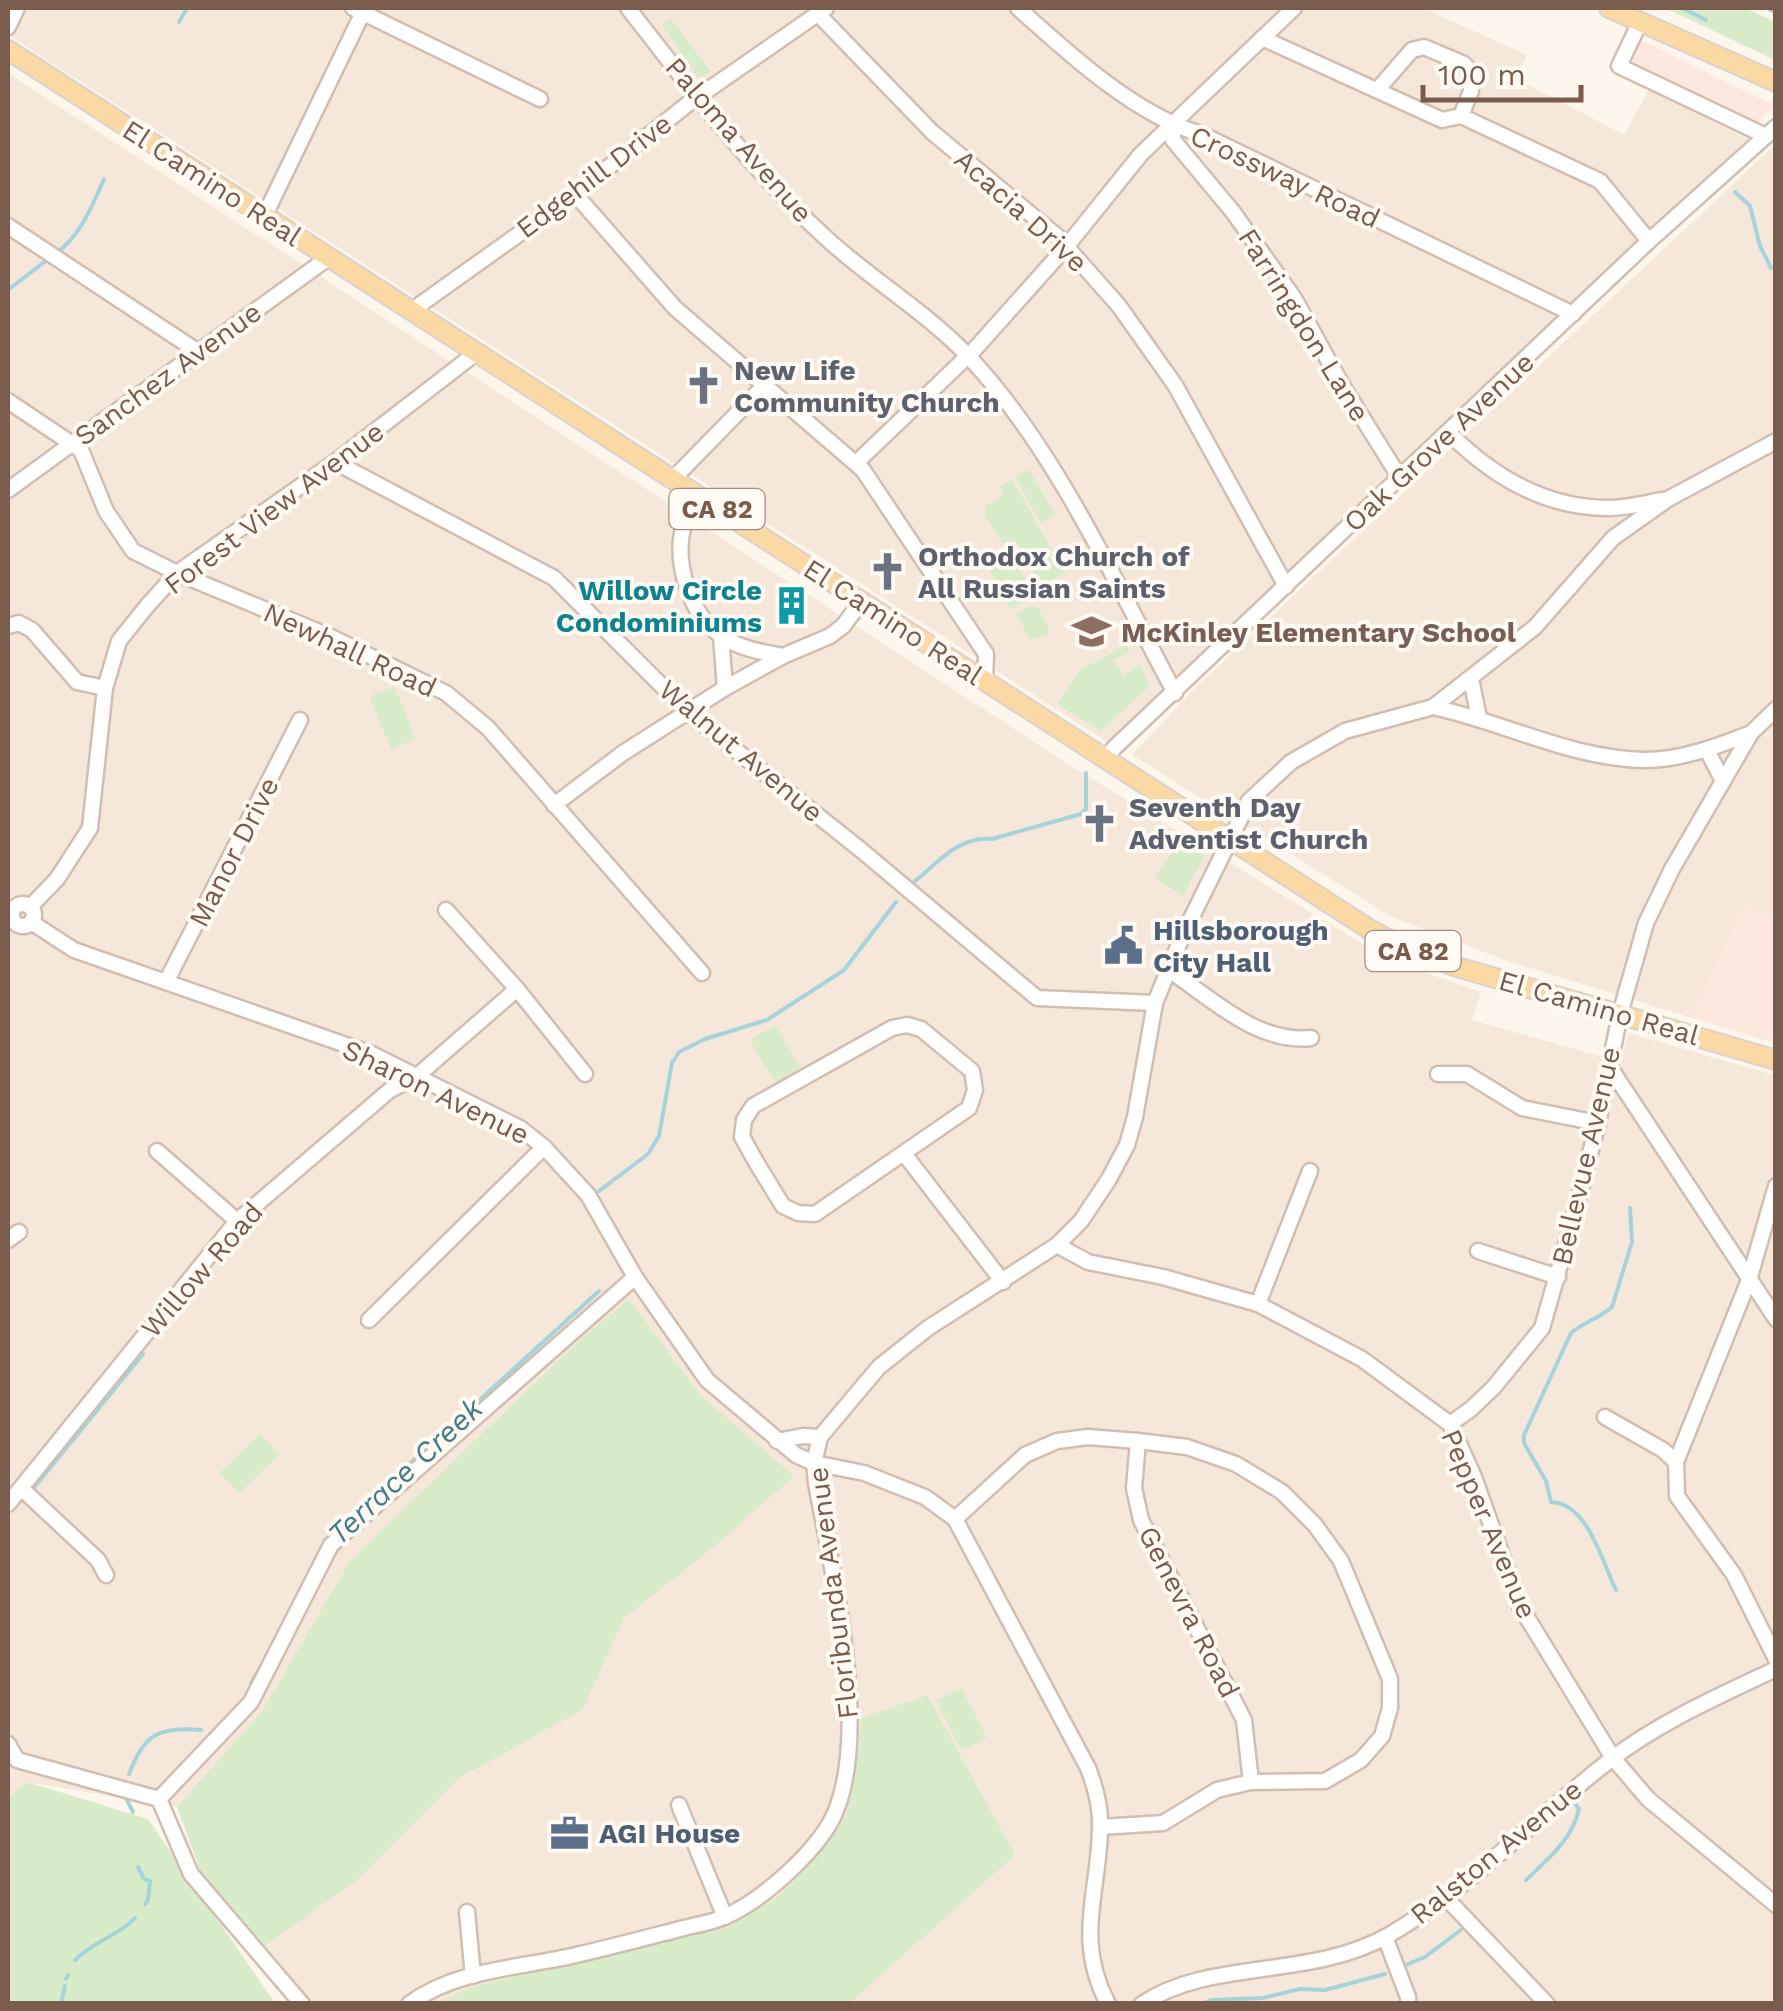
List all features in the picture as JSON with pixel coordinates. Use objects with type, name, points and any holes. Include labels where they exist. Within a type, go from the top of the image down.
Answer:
[{"type":"main road","points":[[1609,8],[1776,82]]},
{"type":"main road","name":"El Camino Real","points":[[8,50],[1368,929],[1410,950],[1776,1060]]},
{"type":"street","points":[[8,26],[16,8]]},
{"type":"street","name":"Paloma Avenue","points":[[628,8],[772,185],[826,238],[968,356],[1049,462],[1175,693]]},
{"type":"street","name":"Crossway Road","points":[[1018,8],[1074,59],[1173,126],[1201,134],[1573,314]]},
{"type":"street","points":[[856,463],[968,356],[1066,246],[1114,184],[1294,8]]},
{"type":"street","points":[[264,217],[360,9],[540,99]]},
{"type":"street","name":"Edgehill Drive","points":[[411,311],[575,194],[698,97],[822,11]]},
{"type":"street","name":"Acacia Drive","points":[[822,11],[932,132],[1066,246],[1119,306],[1175,384],[1286,586]]},
{"type":"street","points":[[1640,22],[1619,66],[1771,132]]},
{"type":"street","points":[[1262,38],[1442,120],[1460,116],[1600,181],[1650,241]]},
{"type":"street","points":[[1378,89],[1412,50],[1424,47],[1464,64],[1472,72],[1471,91],[1460,116]]},
{"type":"street","name":"Farringdon Lane","points":[[1173,126],[1172,140],[1233,212],[1294,298],[1400,478]]},
{"type":"street","name":"Oak Grove Avenue","points":[[1105,760],[1650,241],[1771,132]]},
{"type":"street","points":[[575,194],[674,308],[856,463],[986,654],[985,682]]},
{"type":"street","points":[[8,226],[200,353]]},
{"type":"street","name":"Sanchez Avenue","points":[[8,490],[328,258]]},
{"type":"street","name":"Forest View Avenue","points":[[30,915],[90,828],[105,688],[119,641],[178,573],[335,462],[476,354]]},
{"type":"street","points":[[672,480],[763,386]]},
{"type":"street","points":[[8,401],[72,442]]},
{"type":"street","points":[[1448,434],[1473,458],[1532,492],[1560,502],[1609,508],[1668,499]]},
{"type":"street","name":"Floribunda Avenue","points":[[409,2004],[441,1985],[473,1976],[575,1956],[724,1917],[805,1857],[837,1808],[849,1746],[839,1606],[814,1463],[820,1437],[878,1367],[928,1328],[1057,1245],[1081,1221],[1110,1179],[1136,1116],[1155,1003],[1249,800],[1291,762],[1345,732],[1432,707],[1535,627],[1613,538],[1668,499],[1776,441]]},
{"type":"street","name":"Newhall Road","points":[[72,442],[91,468],[106,511],[133,551],[328,636],[446,693],[488,728],[702,973]]},
{"type":"street","name":"Walnut Avenue","points":[[335,462],[554,578],[689,713],[1037,998],[1155,1003]]},
{"type":"street","points":[[700,498],[684,523],[681,548],[684,580],[698,611],[721,636],[750,650],[783,656]]},
{"type":"street","points":[[1609,508],[1613,538]]},
{"type":"street","points":[[554,806],[623,753],[725,688],[830,636],[861,602]]},
{"type":"street","points":[[8,626],[19,623],[32,630],[78,682],[105,688]]},
{"type":"street","points":[[721,636],[725,688]]},
{"type":"street","points":[[1471,679],[1479,718]]},
{"type":"street","points":[[1432,707],[1603,756],[1648,760],[1707,750],[1751,733]]},
{"type":"street","name":"Bellevue Avenue","points":[[1450,1424],[1494,1387],[1542,1328],[1598,1123],[1620,1014],[1646,923],[1672,869],[1751,733],[1776,709]]},
{"type":"street","name":"Manor Drive","points":[[166,982],[300,720]]},
{"type":"street","points":[[1707,750],[1723,782]]},
{"type":"street","points":[[446,910],[517,989],[585,1074]]},
{"type":"street","name":"Sharon Avenue","points":[[10,912],[19,925],[30,915],[74,950],[372,1054],[520,1128],[544,1147],[588,1195],[634,1277],[707,1380],[777,1441],[814,1463]]},
{"type":"street","points":[[1169,970],[1267,1035],[1290,1040],[1312,1038]]},
{"type":"street","name":"Willow Road","points":[[8,1504],[237,1221],[390,1090],[416,1077],[517,989]]},
{"type":"street","points":[[907,1024],[922,1029],[972,1071],[975,1090],[969,1108],[905,1155],[815,1214],[798,1214],[783,1206],[758,1168],[742,1137],[744,1120],[753,1106],[892,1028],[907,1024]]},
{"type":"street","points":[[1610,1066],[1776,1320]]},
{"type":"street","points":[[1438,1074],[1467,1074],[1522,1108],[1598,1123]]},
{"type":"street","points":[[370,1320],[544,1147]]},
{"type":"street","points":[[157,1150],[237,1221]]},
{"type":"street","points":[[905,1155],[1003,1282]]},
{"type":"street","points":[[1258,1304],[1310,1171]]},
{"type":"street","points":[[1776,1186],[1749,1280],[1676,1462],[1677,1496],[1734,1574],[1776,1659]]},
{"type":"street","name":"Pepper Avenue","points":[[1057,1245],[1088,1262],[1258,1304],[1362,1360],[1450,1424],[1474,1477],[1520,1606],[1612,1758],[1648,1799],[1776,1904]]},
{"type":"street","points":[[1478,1251],[1558,1277]]},
{"type":"street","points":[[158,1799],[251,1702],[332,1545],[634,1277]]},
{"type":"street","points":[[1605,1417],[1663,1450],[1676,1462]]},
{"type":"street","points":[[777,1441],[820,1437]]},
{"type":"street","points":[[955,1519],[1025,1455],[1057,1441],[1088,1437],[1138,1441],[1187,1448],[1236,1464],[1282,1492],[1315,1525],[1341,1561],[1390,1679],[1390,1708],[1382,1736],[1361,1760],[1325,1781],[1251,1782],[1218,1790],[1164,1823],[1100,1827]]},
{"type":"street","name":"Genevra Road","points":[[1138,1441],[1134,1488],[1141,1520],[1244,1720],[1251,1782]]},
{"type":"street","points":[[814,1463],[864,1472],[925,1496],[955,1519],[1088,1768],[1095,1788],[1100,1827],[1088,1934],[1094,1969],[1108,2004]]},
{"type":"street","points":[[22,1489],[98,1560],[106,1575]]},
{"type":"street","name":"Ralston Avenue","points":[[1142,2004],[1159,1992],[1190,1981],[1305,1965],[1385,1938],[1447,1899],[1612,1758],[1698,1706],[1776,1669]]},
{"type":"street","points":[[8,1744],[17,1760],[158,1799]]},
{"type":"street","points":[[158,1799],[191,1874],[302,2004]]},
{"type":"street","points":[[679,1805],[724,1917]]},
{"type":"street","points":[[1447,1899],[1548,2004]]},
{"type":"street","points":[[466,1912],[473,1976]]},
{"type":"street","points":[[1385,1938],[1408,2004]]},
{"type":"shaded area","points":[[8,8],[1423,8],[1527,55],[1516,79],[1625,135],[1648,90],[1748,139],[1109,743],[8,35]]},
{"type":"shaded area","points":[[1641,40],[1775,106],[1759,122],[1630,61]]},
{"type":"shaded area","points":[[8,73],[1071,766],[1389,960],[1481,992],[1472,1020],[1621,1062],[1628,1033],[1775,1075],[1775,2003],[850,2003],[1014,1855],[862,1718],[846,1816],[812,1863],[776,1898],[729,1926],[472,1987],[435,2003],[307,2003],[201,1872],[177,1807],[27,1782],[8,1798]]},
{"type":"shaded area","points":[[1775,145],[1775,921],[1744,905],[1692,1018],[1505,960],[1392,917],[1132,755],[1195,688]]},
{"type":"shaded area","points":[[1744,905],[1775,921],[1775,1043],[1692,1018]]},
{"type":"green space","points":[[1665,8],[1746,8],[1775,22],[1775,60]]},
{"type":"green space","points":[[671,19],[710,71],[702,78],[662,25]]},
{"type":"green space","points":[[1029,469],[1055,515],[1041,523],[1024,495],[1030,490],[1024,493],[1015,477]]},
{"type":"green space","points":[[1012,479],[1065,573],[1041,585],[1019,545],[1006,551],[985,514],[986,506],[1004,494],[1000,487]]},
{"type":"green space","points":[[1011,554],[1035,597],[1010,609],[987,566]]},
{"type":"green space","points":[[1031,606],[1038,608],[1049,628],[1047,636],[1029,639],[1016,613]]},
{"type":"green space","points":[[1126,645],[1130,652],[1114,660],[1124,676],[1140,665],[1150,686],[1101,731],[1057,704],[1080,670]]},
{"type":"green space","points":[[395,687],[414,735],[413,740],[391,749],[371,701],[373,695]]},
{"type":"green space","points":[[1180,840],[1205,855],[1183,896],[1155,878]]},
{"type":"green space","points":[[775,1025],[803,1072],[778,1087],[750,1040]]},
{"type":"green space","points":[[629,1299],[700,1395],[794,1476],[624,1618],[583,1709],[458,1779],[357,1880],[263,1947],[201,1872],[177,1807],[263,1710],[350,1561],[571,1348]]},
{"type":"green space","points":[[260,1434],[280,1454],[239,1493],[219,1473]]},
{"type":"green space","points":[[961,1688],[987,1738],[962,1751],[936,1700]]},
{"type":"green space","points":[[927,1695],[1015,1855],[850,2003],[435,2003],[472,1987],[729,1926],[776,1898],[812,1863],[846,1816],[862,1718]]},
{"type":"green space","points":[[27,1782],[148,1819],[275,2003],[8,2004],[8,1798]]},
{"type":"waterway","points":[[179,22],[187,8]]},
{"type":"waterway","points":[[1682,8],[1706,20]]},
{"type":"waterway","points":[[55,254],[78,230],[104,179]]},
{"type":"waterway","points":[[1735,192],[1750,206],[1760,246],[1771,268]]},
{"type":"waterway","points":[[8,290],[47,260]]},
{"type":"waterway","name":"Terrace Creek","points":[[914,882],[970,841],[992,839],[1081,814],[1086,809],[1086,773]]},
{"type":"waterway","name":"Terrace Creek","points":[[599,1191],[648,1154],[659,1136],[672,1063],[679,1052],[705,1039],[767,1020],[844,970],[896,902]]},
{"type":"waterway","points":[[1616,1590],[1584,1523],[1575,1512],[1551,1502],[1546,1481],[1524,1443],[1524,1435],[1571,1333],[1612,1307],[1632,1242],[1630,1208]]},
{"type":"waterway","name":"Terrace Creek","points":[[336,1531],[599,1291]]},
{"type":"waterway","points":[[32,1490],[143,1354]]},
{"type":"waterway","name":"Terrace Creek","points":[[251,1683],[264,1662]]},
{"type":"waterway","name":"Terrace Creek","points":[[129,1774],[147,1741],[155,1736],[174,1730],[201,1730]]},
{"type":"waterway","name":"Terrace Creek","points":[[124,1794],[133,1812]]},
{"type":"waterway","points":[[1526,1880],[1571,1830],[1579,1809],[1571,1798]]},
{"type":"waterway","name":"Terrace Creek","points":[[138,1867],[144,1879],[150,1881],[145,1904]]},
{"type":"waterway","name":"Terrace Creek","points":[[75,1960],[135,1918]]},
{"type":"waterway","points":[[1406,1965],[1425,1957],[1462,1929]]},
{"type":"waterway","points":[[1201,2004],[1263,1998],[1300,1989],[1325,1990],[1385,1974]]},
{"type":"waterway","name":"Terrace Creek","points":[[66,1979],[68,1975]]},
{"type":"waterway","name":"Terrace Creek","points":[[61,2004],[65,1986]]},
{"type":"railway","points":[[1772,8],[1776,9]]},
{"type":"place","name":"New Life Community Church","points":[[704,386]]},
{"type":"place","name":"Orthodox Church of All Russian Saints","points":[[888,572]]},
{"type":"place","name":"Willow Circle Condominiums","points":[[792,606]]},
{"type":"place","name":"McKinley Elementary School","points":[[1091,632]]},
{"type":"place","name":"Seventh Day Adventist Church","points":[[1099,823]]},
{"type":"place","name":"Hillsborough City Hall","points":[[1123,946]]},
{"type":"place","name":"AGI House","points":[[569,1833]]}]
